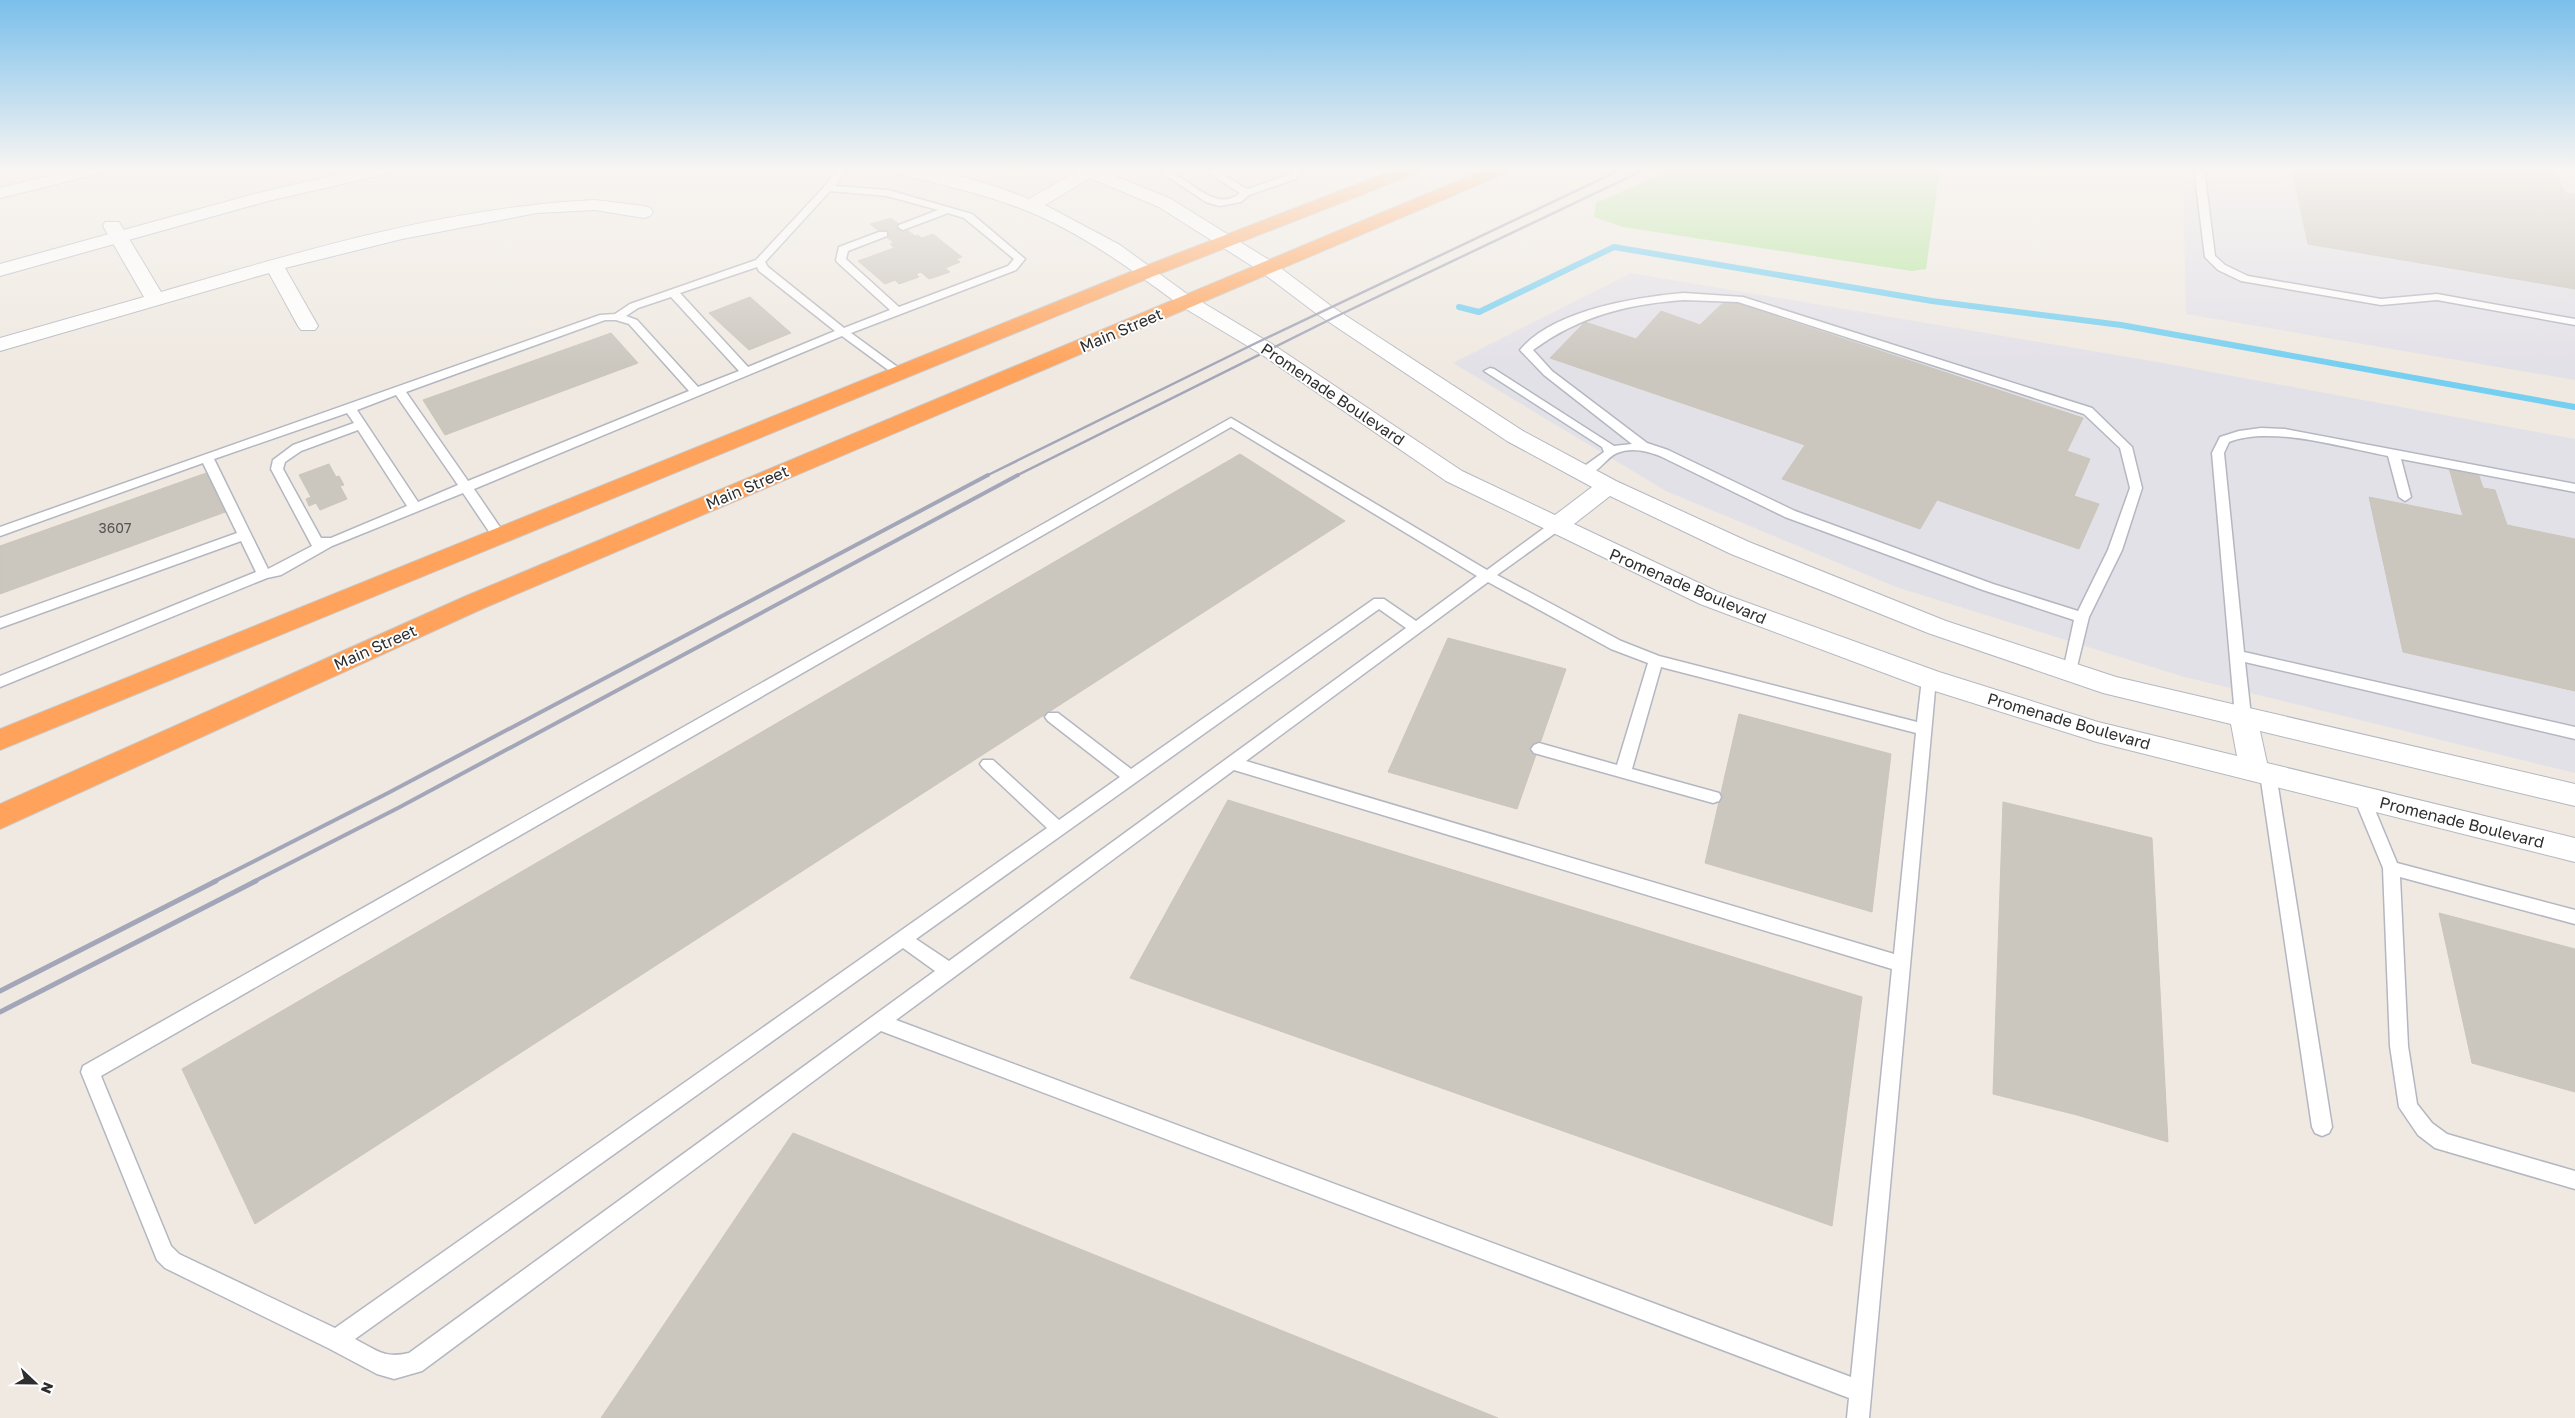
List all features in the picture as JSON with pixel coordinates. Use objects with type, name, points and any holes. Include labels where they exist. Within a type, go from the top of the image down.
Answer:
[{"type":"highway","points":[[0,740],[1147,272],[1243,235]]},
{"type":"highway","name":"Main Street","points":[[0,817],[475,602],[1343,235]]},
{"type":"street","points":[[0,257],[100,235]]},
{"type":"street","points":[[0,270],[105,235]]},
{"type":"street","points":[[117,235],[155,299]]},
{"type":"street","points":[[0,345],[274,265],[393,235]]},
{"type":"street","name":"Promenade Boulevard","points":[[1092,235],[1188,302],[1268,350],[1454,476],[1709,598],[1929,679],[2097,732],[2575,850]]},
{"type":"street","points":[[1218,235],[1267,267],[1324,310],[1515,436],[1608,486],[1740,548],[1937,627],[2113,686],[2575,795]]},
{"type":"street","points":[[274,265],[308,326]]},
{"type":"street","points":[[1556,526],[1608,486]]},
{"type":"street","points":[[2243,716],[2261,772]]},
{"type":"lane","points":[[617,316],[634,306],[760,262],[785,235]]},
{"type":"lane","points":[[880,235],[843,250],[840,260],[898,311]]},
{"type":"lane","points":[[0,682],[264,574],[276,572],[330,542],[466,488],[696,392],[843,332],[1012,268],[1020,258],[992,235]]},
{"type":"lane","points":[[2207,235],[2210,256],[2215,263],[2233,274],[2255,280],[2381,302],[2437,298],[2575,322]]},
{"type":"lane","points":[[760,262],[763,269],[899,373]]},
{"type":"lane","points":[[673,292],[746,372]]},
{"type":"lane","points":[[2070,671],[2082,617],[2115,550],[2136,488],[2126,447],[2088,412],[1739,299],[1706,295],[1612,305],[1574,320],[1535,341],[1526,350],[1548,373],[1643,446],[1664,453],[1790,514],[1988,587],[2082,617]]},
{"type":"lane","points":[[0,532],[604,317],[617,316],[633,322],[696,392]]},
{"type":"lane","points":[[1490,372],[1608,444],[1610,453],[1583,473]]},
{"type":"lane","points":[[399,391],[499,536]]},
{"type":"lane","points":[[350,408],[415,508]]},
{"type":"lane","points":[[1556,526],[1487,576],[1416,628],[414,1363],[394,1368],[376,1363],[336,1340],[172,1261],[164,1253],[90,1072],[1231,422],[1487,576],[1616,645],[1656,660],[1924,730]]},
{"type":"lane","points":[[330,542],[317,543],[277,469],[278,460],[297,448],[361,425]]},
{"type":"lane","points":[[2243,716],[2218,453],[2224,440],[2239,433],[2258,431],[2285,433],[2575,488]]},
{"type":"lane","points":[[1609,450],[1643,446]]},
{"type":"lane","points":[[2394,454],[2405,497]]},
{"type":"lane","points":[[207,457],[264,574]]},
{"type":"lane","points":[[0,624],[245,535]]},
{"type":"lane","points":[[336,1340],[1379,602],[1416,628]]},
{"type":"lane","points":[[2237,655],[2575,733]]},
{"type":"lane","points":[[1623,772],[1656,660]]},
{"type":"lane","points":[[1858,1418],[1929,679]]},
{"type":"lane","points":[[1053,717],[1131,777]]},
{"type":"lane","points":[[1539,749],[1712,797]]},
{"type":"lane","points":[[1232,763],[1902,964]]},
{"type":"lane","points":[[988,764],[1058,829]]},
{"type":"lane","points":[[2261,772],[2322,1126]]},
{"type":"lane","points":[[2362,798],[2391,868],[2399,1046],[2408,1107],[2425,1129],[2442,1142],[2575,1180]]},
{"type":"lane","points":[[2391,868],[2575,917]]},
{"type":"lane","points":[[903,939],[949,971]]},
{"type":"lane","points":[[880,1022],[1860,1391]]},
{"type":"shaded area","points":[[2184,235],[2575,235],[2575,380],[2186,314]]},
{"type":"shaded area","points":[[1631,273],[2157,362],[2575,439],[2575,773],[2181,676],[1896,587],[1666,491],[1453,363]]},
{"type":"green space","points":[[1677,235],[1931,235],[1926,269],[1912,271]]},
{"type":"building","points":[[884,235],[915,236],[894,243]]},
{"type":"building","points":[[917,235],[922,238],[934,235],[962,257],[956,259],[960,262],[945,268],[950,272],[929,279],[921,272],[916,274],[919,277],[899,284],[895,280],[885,284],[858,261],[894,248],[890,244]]},
{"type":"building","points":[[2306,235],[2575,235],[2575,289],[2308,244]]},
{"type":"building","points":[[750,297],[791,333],[749,350],[709,313]]},
{"type":"building","points":[[1726,300],[2083,418],[2067,451],[2090,459],[2074,496],[2099,504],[2079,549],[1937,500],[1920,529],[1782,479],[1805,445],[1550,358],[1585,322],[1636,339],[1661,311],[1700,325]]},
{"type":"building","points":[[611,333],[638,363],[445,435],[423,400]]},
{"type":"building","points":[[1240,454],[1345,521],[255,1224],[182,1069]]},
{"type":"building","points":[[329,464],[336,477],[339,476],[344,485],[340,486],[347,499],[320,510],[316,503],[309,506],[306,499],[311,497],[299,475]]},
{"type":"building","points":[[2449,468],[2478,473],[2483,488],[2495,490],[2507,525],[2575,539],[2575,691],[2403,652],[2369,497],[2463,516]]},
{"type":"building","points":[[209,472],[228,511],[0,594],[0,546]]},
{"type":"building","points":[[1448,638],[1566,669],[1517,809],[1388,772]]},
{"type":"building","points":[[1739,714],[1891,754],[1872,912],[1705,863]]},
{"type":"building","points":[[1228,800],[1862,997],[1832,1226],[1130,978]]},
{"type":"building","points":[[2003,802],[2152,838],[2168,1142],[2077,1115],[1993,1094]]},
{"type":"building","points":[[2439,913],[2575,949],[2575,1092],[2472,1063]]},
{"type":"building","points":[[793,1133],[1498,1418],[601,1418]]},
{"type":"waterway","points":[[1459,307],[1479,312],[1614,247],[1932,301],[2121,325],[2575,407]]},
{"type":"railway","points":[[988,475],[1256,343],[1483,235]]},
{"type":"railway","points":[[1018,475],[1335,317],[1507,235]]},
{"type":"railway","points":[[213,882],[388,793],[988,475]]},
{"type":"railway","points":[[253,882],[398,808],[1018,475]]},
{"type":"railway","points":[[0,991],[216,881]]},
{"type":"railway","points":[[0,1012],[256,881]]}]
